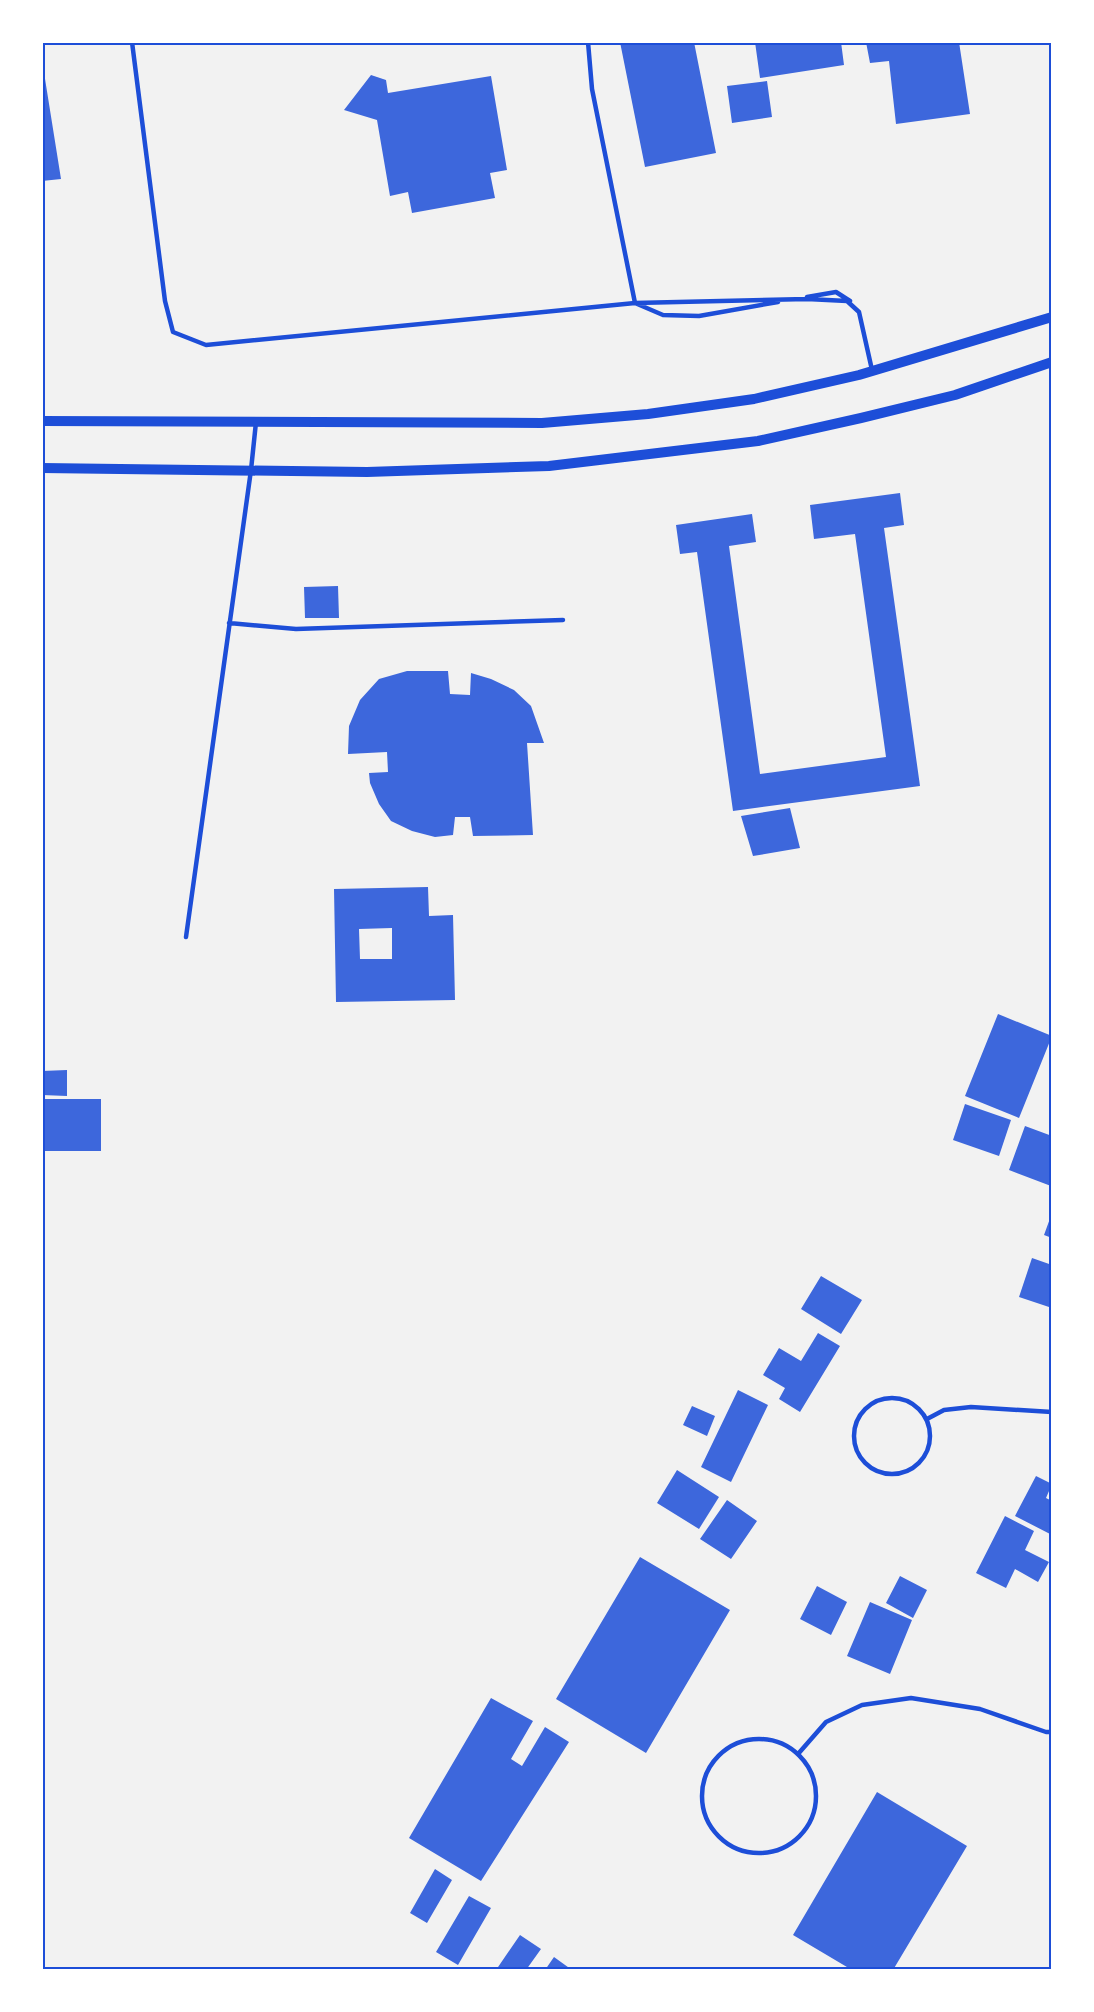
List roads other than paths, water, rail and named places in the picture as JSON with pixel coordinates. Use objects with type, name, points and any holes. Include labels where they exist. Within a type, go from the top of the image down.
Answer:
[{"type":"street","points":[[42,421],[542,423],[648,414],[754,399],[873,371],[1052,317]]},
{"type":"street","points":[[42,468],[367,472],[549,466],[758,441],[955,394],[1052,362]]},
{"type":"lane","points":[[132,42],[165,301],[173,332],[206,345],[635,303],[807,299],[847,302],[859,312],[873,371]]},
{"type":"lane","points":[[588,42],[592,88],[635,303]]},
{"type":"lane","points":[[635,303],[663,315],[699,316],[836,292],[855,305],[861,315],[873,371]]},
{"type":"lane","points":[[186,937],[256,422]]},
{"type":"lane","points":[[229,623],[296,629],[563,620]]},
{"type":"lane","points":[[891,1398],[909,1401],[919,1408],[927,1419],[930,1445],[924,1458],[904,1473],[885,1474],[868,1466],[854,1445],[853,1433],[856,1421],[863,1410],[873,1402],[891,1398]]},
{"type":"lane","points":[[927,1419],[944,1410],[971,1407],[1052,1412]]},
{"type":"lane","points":[[798,1754],[826,1722],[862,1705],[911,1698],[980,1709],[1046,1732],[1052,1732]]},
{"type":"lane","points":[[763,1738],[782,1743],[798,1754],[810,1770],[816,1787],[816,1806],[809,1823],[798,1838],[783,1849],[765,1854],[746,1853],[729,1846],[715,1834],[705,1818],[701,1799],[704,1779],[712,1762],[726,1748],[744,1740],[763,1738]]}]
